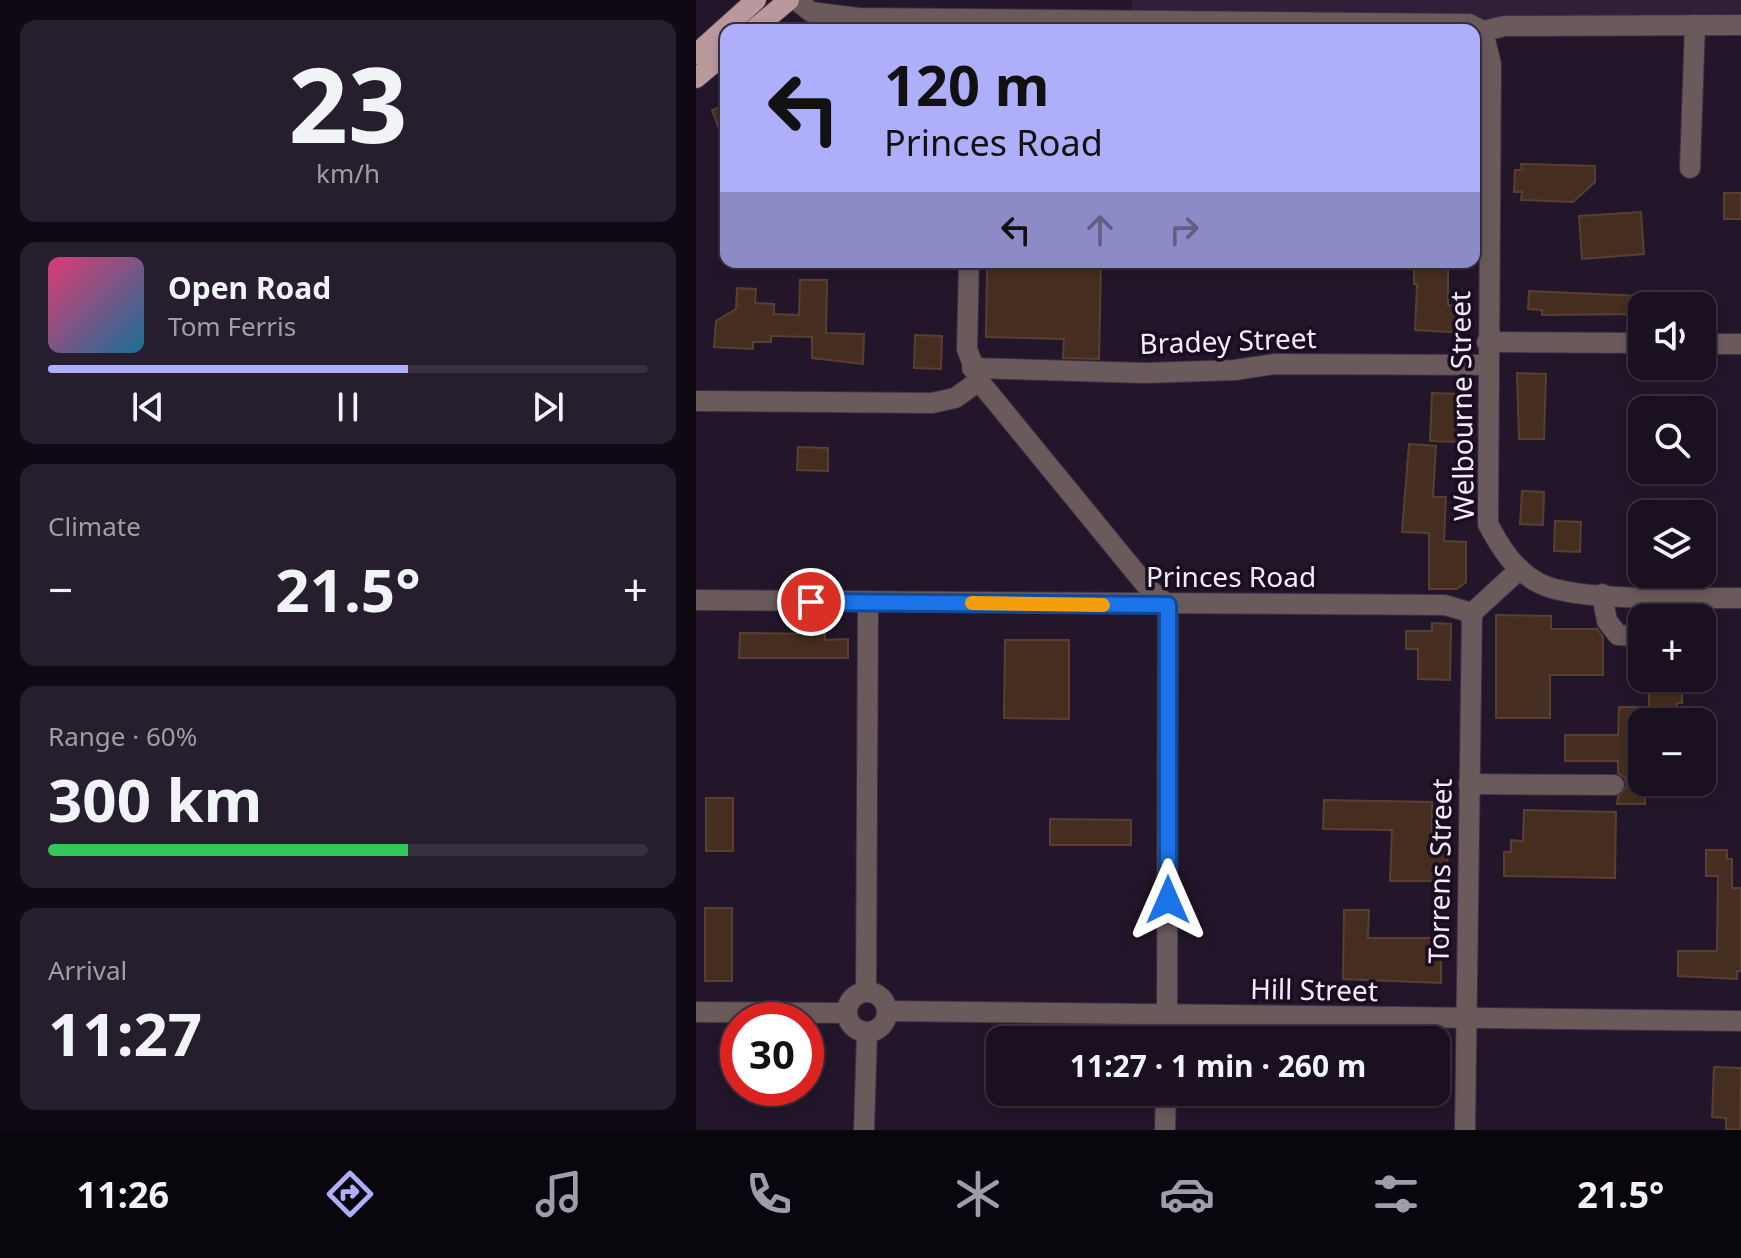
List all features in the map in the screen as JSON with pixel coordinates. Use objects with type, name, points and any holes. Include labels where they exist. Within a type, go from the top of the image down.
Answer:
[{"type":"main road","points":[[729,24],[756,0]]},
{"type":"main road","points":[[760,24],[789,0]]},
{"type":"main road","points":[[696,54],[720,32]]},
{"type":"main road","points":[[696,78],[720,58]]},
{"type":"street","points":[[796,0],[811,12],[858,18],[975,24],[1469,24]]},
{"type":"street","points":[[835,0],[858,18]]},
{"type":"street","points":[[1690,168],[1695,25]]},
{"type":"street","points":[[1480,32],[1485,35],[1505,26],[1741,25]]},
{"type":"street","name":"Welbourne Street","points":[[1485,35],[1491,64],[1488,524],[1501,548],[1520,569]]},
{"type":"street","points":[[969,268],[967,349],[976,374],[1150,590],[1168,605],[1167,1026]]},
{"type":"street","points":[[1487,342],[1628,343]]},
{"type":"street","points":[[1716,344],[1741,344]]},
{"type":"street","name":"Bradey Street","points":[[976,374],[1235,370],[1275,364],[1487,365]]},
{"type":"street","points":[[696,401],[932,403],[955,398],[976,374]]},
{"type":"street","points":[[1472,613],[1520,569],[1540,583],[1569,593],[1741,598]]},
{"type":"street","points":[[1602,594],[1607,621],[1618,635],[1628,636]]},
{"type":"street","points":[[1654,604],[1656,596]]},
{"type":"street","name":"Princes Road","points":[[696,600],[1445,605],[1472,613]]},
{"type":"street","points":[[866,992],[868,602]]},
{"type":"street","name":"Torrens Street","points":[[1465,1130],[1472,613]]},
{"type":"street","points":[[1469,784],[1614,785]]},
{"type":"street","points":[[866,992],[877,995],[887,1011],[884,1023],[867,1032],[851,1024],[847,1013],[850,1002],[866,992]]},
{"type":"street","name":"Hill Street","points":[[887,1011],[1167,1017],[1741,1021]]},
{"type":"street","points":[[696,1012],[847,1013]]},
{"type":"street","points":[[864,1130],[867,1032]]},
{"type":"street","points":[[1165,1130],[1166,1106]]},
{"type":"shaded area","points":[[1132,0],[1741,0],[1741,25],[1132,18]]},
{"type":"building","points":[[720,107],[720,132],[712,110]]},
{"type":"building","points":[[1521,164],[1595,166],[1595,182],[1573,202],[1521,200],[1522,192],[1514,192],[1515,170],[1522,170]]},
{"type":"building","points":[[1724,193],[1741,193],[1741,219],[1724,219]]},
{"type":"building","points":[[1641,212],[1644,254],[1582,259],[1579,216]]},
{"type":"building","points":[[987,268],[1101,268],[1099,359],[1063,358],[1064,339],[986,337]]},
{"type":"building","points":[[1414,268],[1448,268],[1448,305],[1459,306],[1459,317],[1467,318],[1466,333],[1415,330],[1417,284],[1414,284]]},
{"type":"building","points":[[800,280],[827,280],[826,333],[864,334],[863,364],[812,358],[812,337],[771,336],[771,342],[753,342],[753,349],[714,347],[716,321],[736,309],[737,288],[756,289],[755,303],[774,304],[774,314],[799,315]]},
{"type":"building","points":[[1529,291],[1628,295],[1628,314],[1542,315],[1542,310],[1528,309]]},
{"type":"building","points":[[915,335],[942,336],[941,369],[914,368]]},
{"type":"building","points":[[1517,373],[1546,374],[1544,439],[1519,439]]},
{"type":"building","points":[[1432,393],[1458,394],[1456,442],[1430,441]]},
{"type":"building","points":[[1409,444],[1436,446],[1433,497],[1446,497],[1444,541],[1466,542],[1466,582],[1457,589],[1429,589],[1429,533],[1402,532]]},
{"type":"building","points":[[798,447],[828,448],[828,471],[797,470]]},
{"type":"building","points":[[1522,491],[1544,492],[1543,525],[1520,524]]},
{"type":"building","points":[[1555,521],[1581,522],[1580,552],[1554,551]]},
{"type":"building","points":[[1496,615],[1551,616],[1551,629],[1597,629],[1603,637],[1603,675],[1550,675],[1550,718],[1496,718]]},
{"type":"building","points":[[1432,623],[1451,624],[1450,680],[1418,679],[1418,649],[1406,649],[1406,631],[1432,631]]},
{"type":"building","points":[[740,633],[825,634],[825,640],[848,639],[848,658],[739,658]]},
{"type":"building","points":[[1005,640],[1069,640],[1069,719],[1004,718]]},
{"type":"building","points":[[1649,692],[1682,692],[1682,703],[1677,703],[1677,708],[1628,708],[1628,796],[1645,796],[1645,804],[1617,804],[1618,797],[1627,786],[1625,778],[1618,773],[1618,761],[1565,761],[1565,735],[1618,735],[1619,707],[1649,707]]},
{"type":"building","points":[[706,798],[733,798],[733,851],[706,851]]},
{"type":"building","points":[[1324,800],[1432,802],[1432,838],[1449,838],[1446,881],[1390,881],[1392,830],[1323,829]]},
{"type":"building","points":[[1524,810],[1616,812],[1615,878],[1504,876],[1504,852],[1511,852],[1511,840],[1523,841]]},
{"type":"building","points":[[1050,819],[1131,820],[1131,845],[1050,845]]},
{"type":"building","points":[[1706,850],[1727,850],[1727,859],[1732,859],[1732,888],[1741,888],[1741,971],[1737,971],[1737,979],[1678,976],[1678,951],[1717,951],[1718,876],[1706,876]]},
{"type":"building","points":[[705,908],[732,908],[732,981],[705,981]]},
{"type":"building","points":[[1344,910],[1369,910],[1368,938],[1441,938],[1441,983],[1343,979]]},
{"type":"building","points":[[1714,1067],[1741,1068],[1740,1130],[1726,1129],[1726,1118],[1712,1117]]},
{"type":"slow traffic","points":[[972,603],[1103,605]]},
{"type":"route","points":[[811,602],[1168,605],[1168,900]]}]
